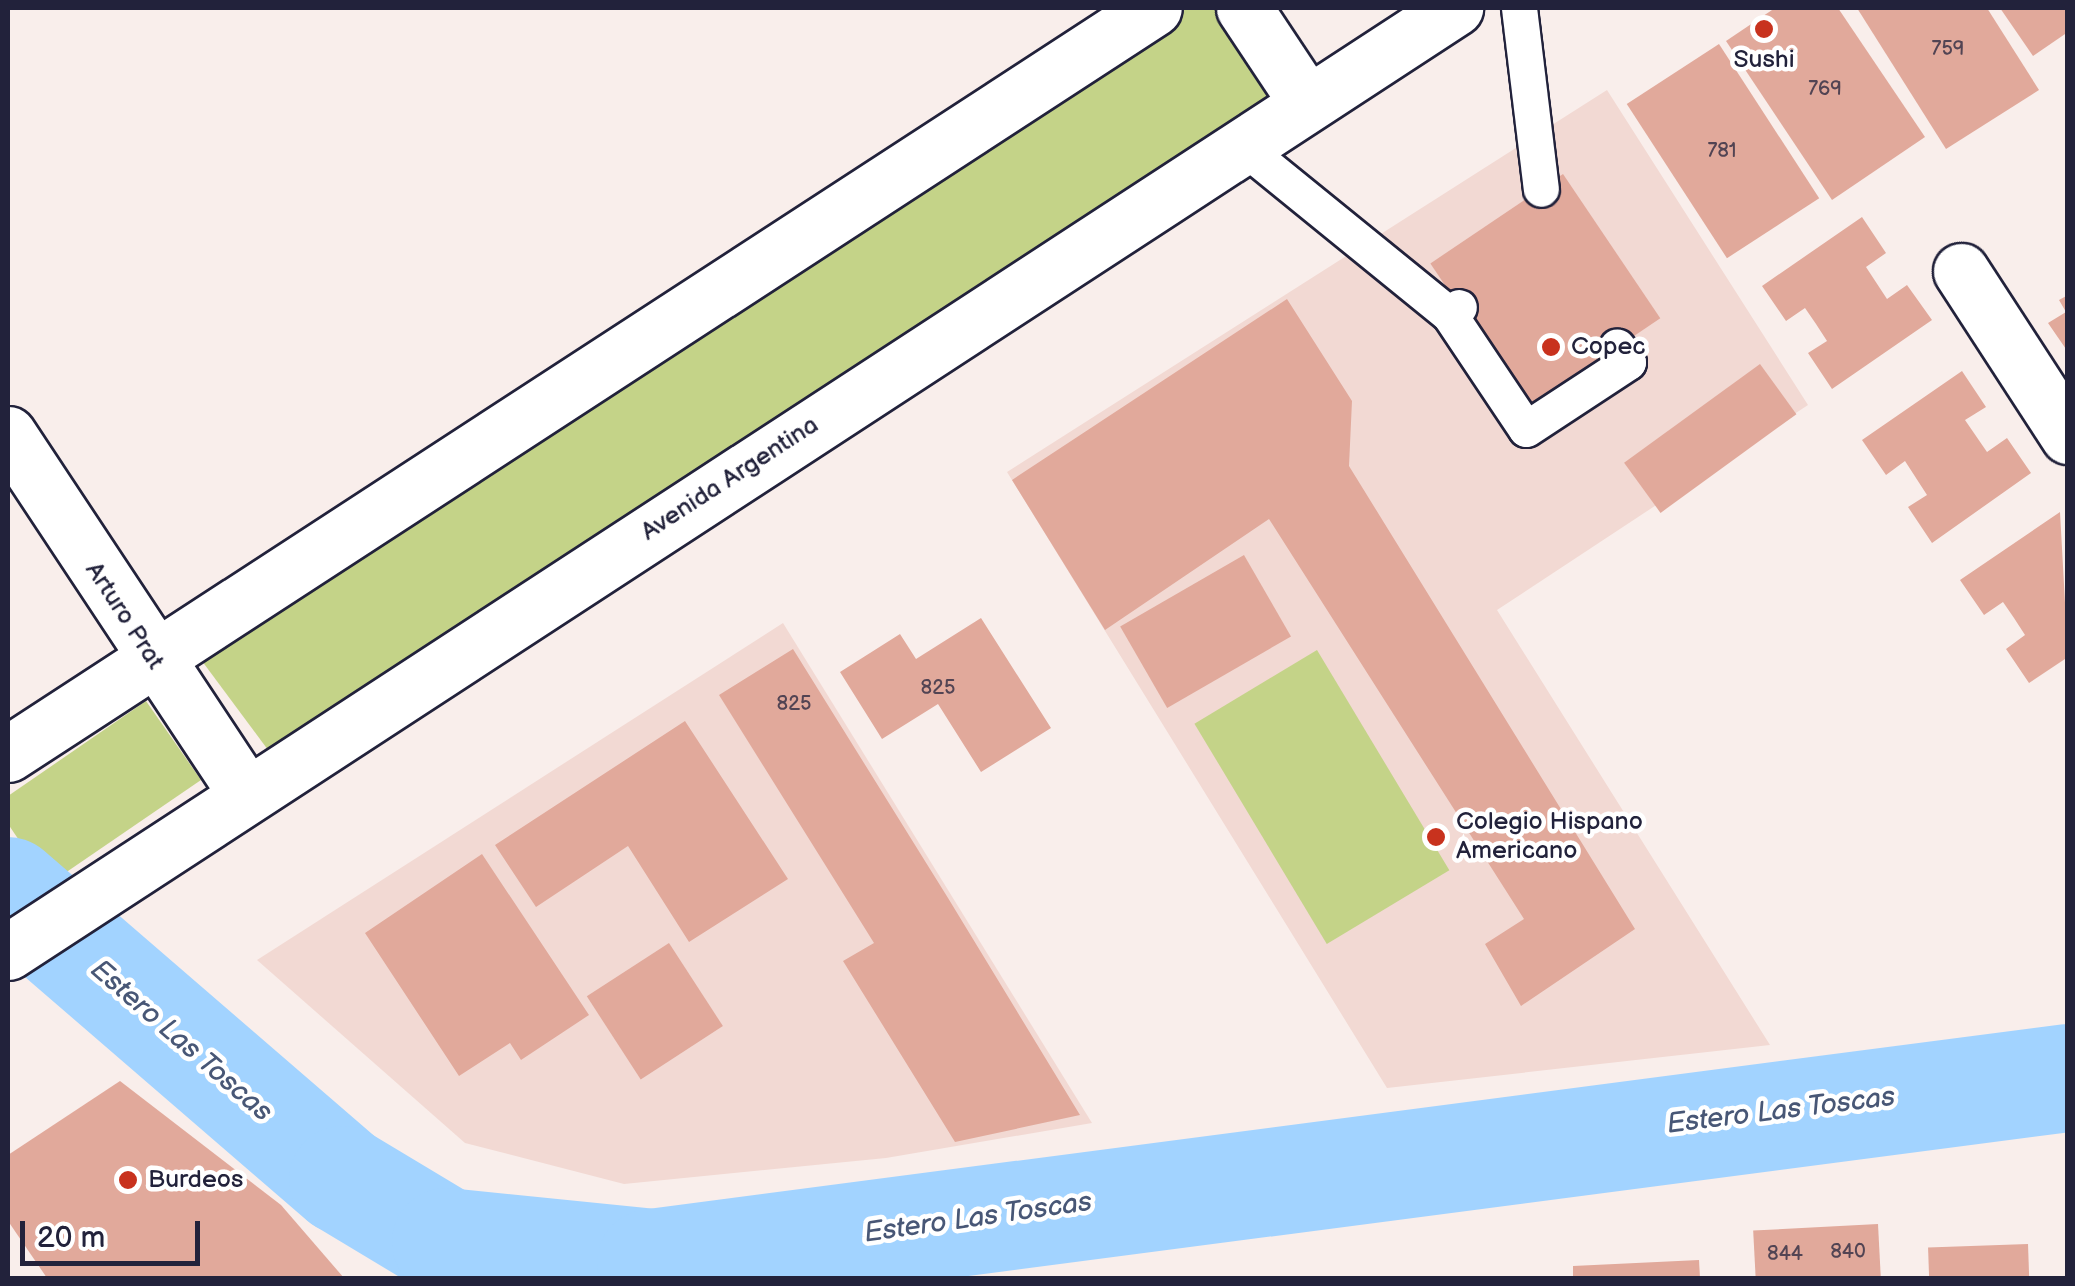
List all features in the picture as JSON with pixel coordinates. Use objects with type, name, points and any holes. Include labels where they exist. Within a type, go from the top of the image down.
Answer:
[{"type":"main road","points":[[8,754],[1154,8]]},
{"type":"main road","points":[[1244,8],[1308,103]]},
{"type":"main road","name":"Avenida Argentina","points":[[8,952],[106,884],[1454,8]]},
{"type":"main road","points":[[1960,271],[2068,436]]},
{"type":"main road","name":"Arturo Prat","points":[[8,434],[151,659],[246,793]]},
{"type":"lane","points":[[1519,8],[1541,189]]},
{"type":"lane","points":[[1242,146],[1454,310],[1526,429],[1628,362],[1618,346]]},
{"type":"shaded area","name":"Colegio Hispano Americano","points":[[1607,90],[1808,405],[1497,610],[1770,1045],[1387,1088],[1007,472]]},
{"type":"shaded area","points":[[783,623],[1092,1123],[886,1158],[624,1184],[465,1143],[257,960]]},
{"type":"green space","points":[[1176,8],[1231,8],[1285,92],[271,754],[199,657]]},
{"type":"green space","points":[[1317,650],[1449,870],[1327,944],[1194,724]]},
{"type":"green space","points":[[146,701],[201,780],[49,884],[8,824],[8,796]]},
{"type":"building","points":[[1775,8],[1838,8],[1925,137],[1832,200],[1726,41]]},
{"type":"building","points":[[1857,8],[1987,8],[2039,90],[1946,149]]},
{"type":"building","points":[[2000,8],[2068,8],[2068,32],[2033,56]]},
{"type":"building","points":[[1719,44],[1819,198],[1727,258],[1627,104]]},
{"type":"building","points":[[1563,174],[1660,318],[1528,408],[1430,263]]},
{"type":"building","points":[[1862,217],[1886,253],[1866,267],[1887,299],[1907,285],[1932,320],[1832,389],[1808,353],[1827,341],[1816,324],[1805,308],[1786,321],[1762,286]]},
{"type":"building","points":[[2068,295],[2068,352],[2048,323],[2066,312],[2059,300]]},
{"type":"building","points":[[1287,299],[1352,401],[1349,466],[1635,929],[1521,1006],[1485,944],[1524,919],[1269,519],[1105,630],[1012,480]]},
{"type":"building","points":[[1760,364],[1796,414],[1661,513],[1624,463]]},
{"type":"building","points":[[1962,371],[1986,407],[1965,420],[1987,452],[2007,438],[2031,473],[1932,543],[1908,507],[1927,495],[1905,461],[1886,475],[1862,440]]},
{"type":"building","points":[[2060,512],[2068,657],[2029,683],[2006,649],[2025,635],[2014,618],[2003,602],[1984,615],[1960,580]]},
{"type":"building","points":[[1244,555],[1291,636],[1167,708],[1120,626]]},
{"type":"building","points":[[981,618],[1051,728],[981,772],[938,704],[882,739],[840,672],[900,634],[916,659]]},
{"type":"building","points":[[793,649],[1080,1115],[955,1142],[843,961],[874,943],[719,695]]},
{"type":"building","points":[[685,721],[788,879],[689,942],[628,846],[536,907],[495,845]]},
{"type":"building","points":[[482,854],[589,1015],[521,1060],[510,1043],[459,1076],[365,933]]},
{"type":"building","points":[[669,943],[723,1026],[641,1079],[587,996]]},
{"type":"building","name":"Burdeos","points":[[120,1081],[281,1205],[344,1278],[47,1278],[8,1221],[8,1155]]},
{"type":"building","points":[[1878,1224],[1881,1278],[1756,1278],[1753,1231]]},
{"type":"building","points":[[2028,1244],[2029,1278],[1929,1278],[1928,1247]]},
{"type":"building","points":[[1699,1260],[1700,1278],[1573,1278],[1573,1266]]},
{"type":"waterway","name":"Estero Las Toscas","points":[[8,891],[343,1180],[446,1242],[651,1263],[2068,1078]]},
{"type":"waterway","points":[[446,1242],[466,1278]]},
{"type":"place","name":"Sushi","points":[[1764,29]]},
{"type":"place","name":"Copec","points":[[1551,347]]},
{"type":"place","name":"Colegio Hispano Americano","points":[[1436,837]]},
{"type":"place","name":"Burdeos","points":[[128,1180]]}]
